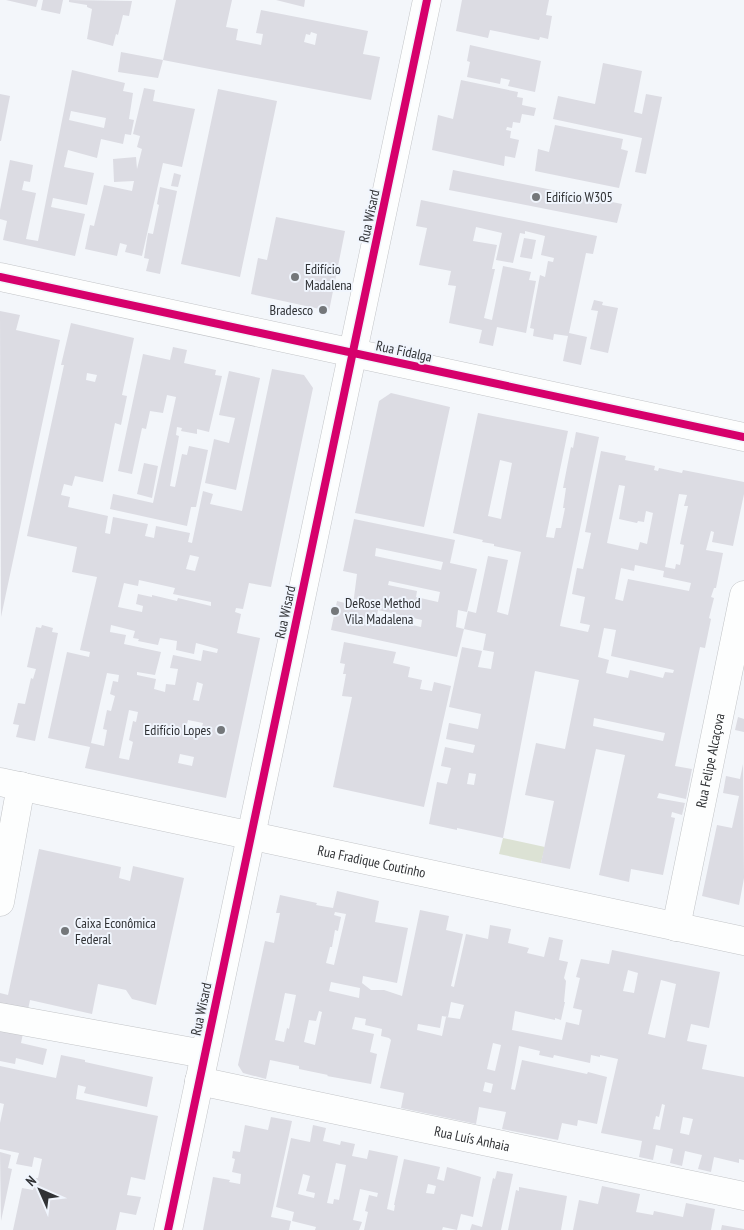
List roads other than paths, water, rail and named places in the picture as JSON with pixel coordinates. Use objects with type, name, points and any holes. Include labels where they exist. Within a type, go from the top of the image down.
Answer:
[{"type":"street","name":"Rua Wisard","points":[[168,1230],[426,0]]},
{"type":"street","name":"Rua Fidalga","points":[[0,277],[744,437]]},
{"type":"street","name":"Rua Felipe Alcaçova","points":[[676,927],[744,595]]},
{"type":"street","name":"Rua Fradique Coutinho","points":[[10,784],[744,941]]},
{"type":"street","points":[[0,902],[10,784]]},
{"type":"street","points":[[0,1017],[204,1054]]},
{"type":"street","name":"Rua Luís Anhaia","points":[[199,1081],[744,1196]]},
{"type":"place","name":"Edifício W305","points":[[536,197]]},
{"type":"place","name":"Edifício Madalena","points":[[295,277]]},
{"type":"place","name":"Bradesco","points":[[323,310]]},
{"type":"place","name":"DeRose Method Vila Madalena","points":[[335,611]]},
{"type":"place","name":"Edifício Lopes","points":[[221,730]]},
{"type":"place","name":"Caixa Econômica Federal","points":[[65,931]]}]
